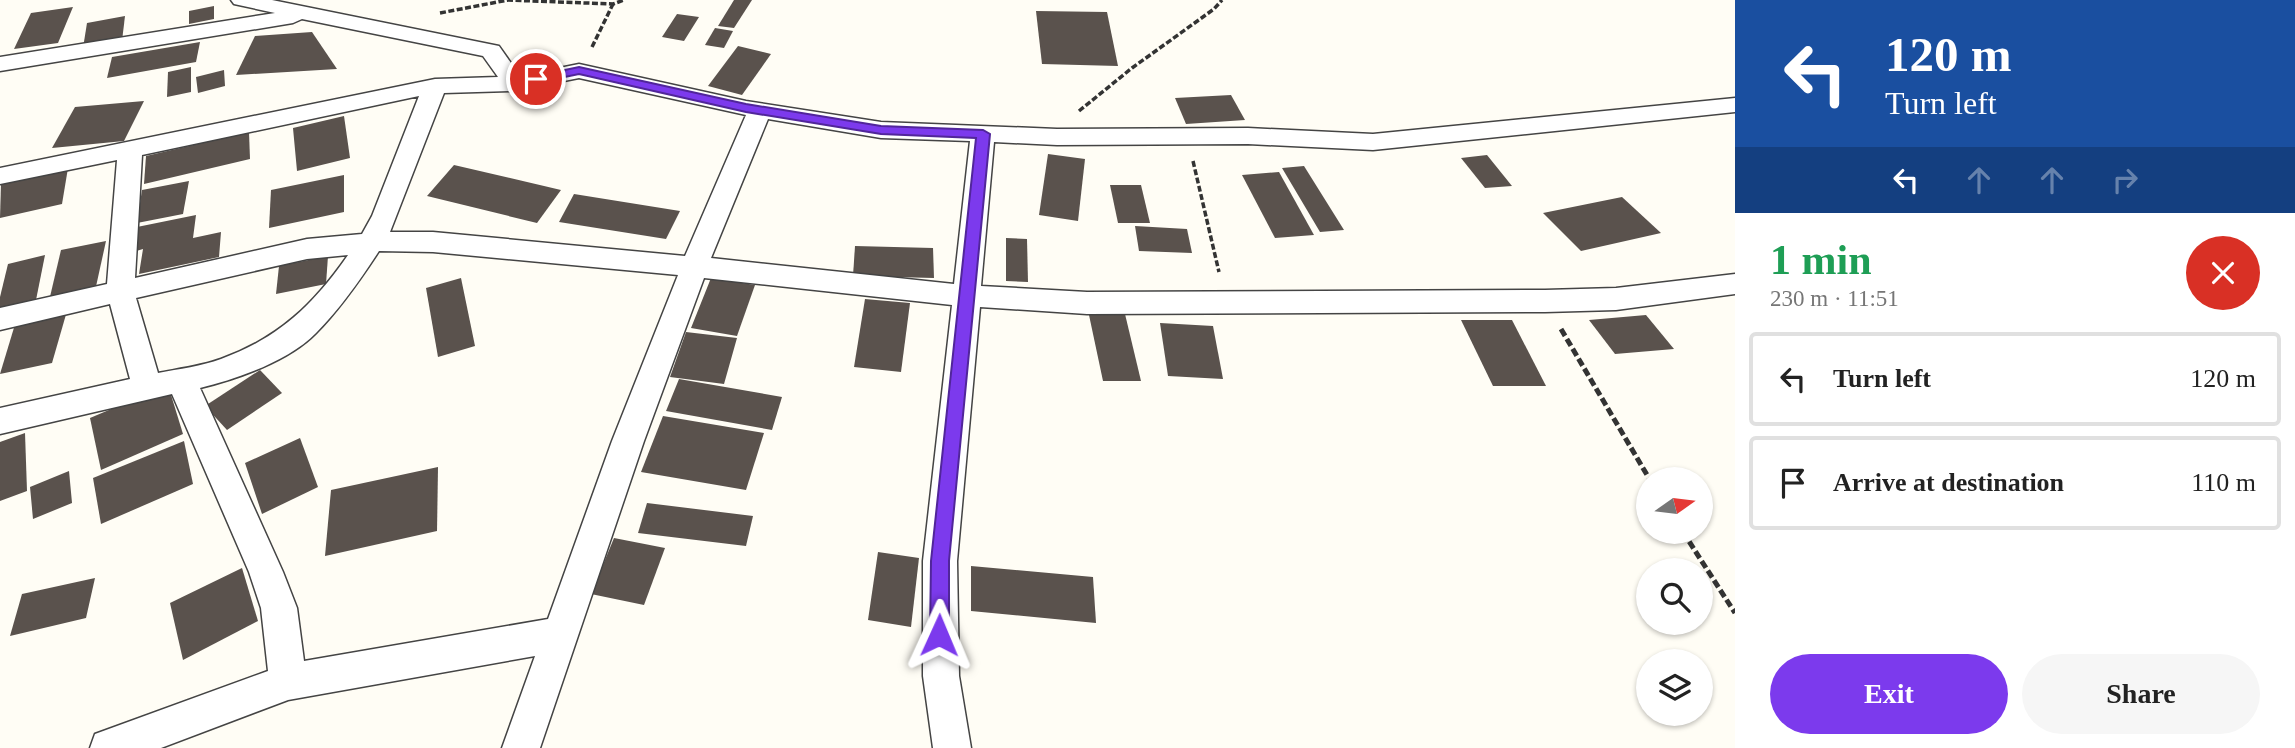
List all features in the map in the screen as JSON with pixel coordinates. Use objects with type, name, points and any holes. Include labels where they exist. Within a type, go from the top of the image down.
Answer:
[{"type":"street","points":[[241,0],[491,51],[514,84]]},
{"type":"street","points":[[0,64],[310,14]]},
{"type":"street","points":[[0,176],[435,86],[514,84],[579,71],[760,111],[881,130],[1057,137],[1188,136],[1373,142],[1735,105]]},
{"type":"street","points":[[0,421],[226,370],[283,343],[320,312],[371,242],[390,205],[435,86]]},
{"type":"street","points":[[521,748],[628,441],[694,267],[760,111]]},
{"type":"street","points":[[952,748],[941,676],[940,561],[983,134]]},
{"type":"street","points":[[130,148],[120,290],[147,387]]},
{"type":"street","points":[[0,319],[307,249],[371,242],[433,242],[966,296],[1087,303],[1616,299],[1735,284]]},
{"type":"street","points":[[181,380],[279,608],[288,682]]},
{"type":"street","points":[[109,748],[288,682],[560,634]]},
{"type":"path","points":[[508,0],[613,4],[624,0]]},
{"type":"path","points":[[1057,137],[1083,106],[1222,0]]},
{"type":"path","points":[[579,71],[613,4]]},
{"type":"path","points":[[1188,136],[1226,304]]},
{"type":"path","points":[[1545,301],[1642,467]]},
{"type":"path","points":[[1691,544],[1735,613]]},
{"type":"building","points":[[734,0],[752,0],[734,28],[718,26]]},
{"type":"building","points":[[214,6],[214,19],[189,24],[189,11]]},
{"type":"building","points":[[73,7],[58,43],[14,49],[31,13]]},
{"type":"building","points":[[1036,11],[1107,12],[1118,66],[1042,64]]},
{"type":"building","points":[[677,14],[699,17],[684,41],[662,37]]},
{"type":"building","points":[[125,16],[122,41],[83,48],[87,23]]},
{"type":"building","points":[[715,28],[733,31],[724,48],[705,45]]},
{"type":"building","points":[[312,32],[337,69],[236,75],[255,36]]},
{"type":"building","points":[[200,42],[196,62],[107,78],[112,57]]},
{"type":"building","points":[[738,46],[771,54],[742,95],[708,86]]},
{"type":"building","points":[[191,67],[191,92],[167,97],[168,72]]},
{"type":"building","points":[[224,70],[225,86],[198,93],[196,77]]},
{"type":"building","points":[[1231,95],[1245,120],[1186,124],[1175,98]]},
{"type":"building","points":[[144,101],[124,141],[52,148],[75,107]]},
{"type":"building","points":[[344,116],[350,158],[297,171],[293,128]]},
{"type":"building","points":[[249,132],[250,159],[144,184],[146,156]]},
{"type":"building","points":[[1048,154],[1085,159],[1078,221],[1039,215]]},
{"type":"building","points":[[1487,155],[1512,186],[1485,188],[1461,158]]},
{"type":"building","points":[[454,165],[561,190],[537,223],[427,196]]},
{"type":"building","points":[[1304,166],[1344,230],[1320,232],[1282,168]]},
{"type":"building","points":[[68,168],[62,204],[0,218],[1,183]]},
{"type":"building","points":[[1279,172],[1314,235],[1275,238],[1242,175]]},
{"type":"building","points":[[344,175],[344,212],[269,228],[271,190]]},
{"type":"building","points":[[189,181],[183,214],[137,223],[142,190]]},
{"type":"building","points":[[1110,185],[1141,185],[1150,223],[1118,223]]},
{"type":"building","points":[[574,194],[680,211],[666,239],[559,222]]},
{"type":"building","points":[[1622,197],[1661,233],[1581,251],[1543,213]]},
{"type":"building","points":[[196,215],[193,238],[221,232],[219,257],[139,274],[143,249],[133,252],[137,227]]},
{"type":"building","points":[[1135,226],[1187,229],[1192,253],[1139,251]]},
{"type":"building","points":[[1006,238],[1027,239],[1028,282],[1006,281]]},
{"type":"building","points":[[106,241],[95,291],[49,301],[61,250]]},
{"type":"building","points":[[855,246],[933,248],[934,278],[853,276]]},
{"type":"building","points":[[45,255],[35,305],[0,313],[0,297],[8,264]]},
{"type":"building","points":[[328,256],[326,284],[276,294],[279,266]]},
{"type":"building","points":[[461,278],[475,346],[438,357],[426,288]]},
{"type":"building","points":[[711,278],[755,285],[737,336],[691,328]]},
{"type":"building","points":[[865,299],[910,303],[901,372],[854,367]]},
{"type":"building","points":[[67,311],[52,363],[0,374],[16,321]]},
{"type":"building","points":[[1125,314],[1141,381],[1103,381],[1089,315]]},
{"type":"building","points":[[1646,315],[1674,349],[1615,354],[1589,320]]},
{"type":"building","points":[[1461,320],[1512,320],[1546,386],[1493,386]]},
{"type":"building","points":[[1160,323],[1213,326],[1223,379],[1168,376]]},
{"type":"building","points":[[686,332],[737,338],[724,384],[670,377]]},
{"type":"building","points":[[260,370],[282,393],[227,430],[205,406]]},
{"type":"building","points":[[679,379],[782,397],[772,430],[666,411]]},
{"type":"building","points":[[168,385],[183,434],[101,470],[90,418]]},
{"type":"building","points":[[663,416],[764,433],[746,490],[641,472]]},
{"type":"building","points":[[25,433],[27,491],[0,501],[0,442]]},
{"type":"building","points":[[300,438],[318,487],[262,514],[245,463]]},
{"type":"building","points":[[184,441],[193,484],[101,524],[93,478]]},
{"type":"building","points":[[438,467],[437,531],[325,556],[331,490]]},
{"type":"building","points":[[69,471],[72,503],[33,519],[30,487]]},
{"type":"building","points":[[647,503],[753,516],[746,546],[638,533]]},
{"type":"building","points":[[614,538],[665,548],[644,605],[591,594]]},
{"type":"building","points":[[878,552],[919,558],[911,627],[868,620]]},
{"type":"building","points":[[971,566],[1093,577],[1096,623],[971,611]]},
{"type":"building","points":[[242,568],[258,621],[183,660],[170,603]]},
{"type":"building","points":[[95,578],[86,618],[10,636],[22,594]]},
{"type":"route","points":[[536,79],[579,71],[746,108],[881,130],[983,134],[940,561],[939,635]]}]
